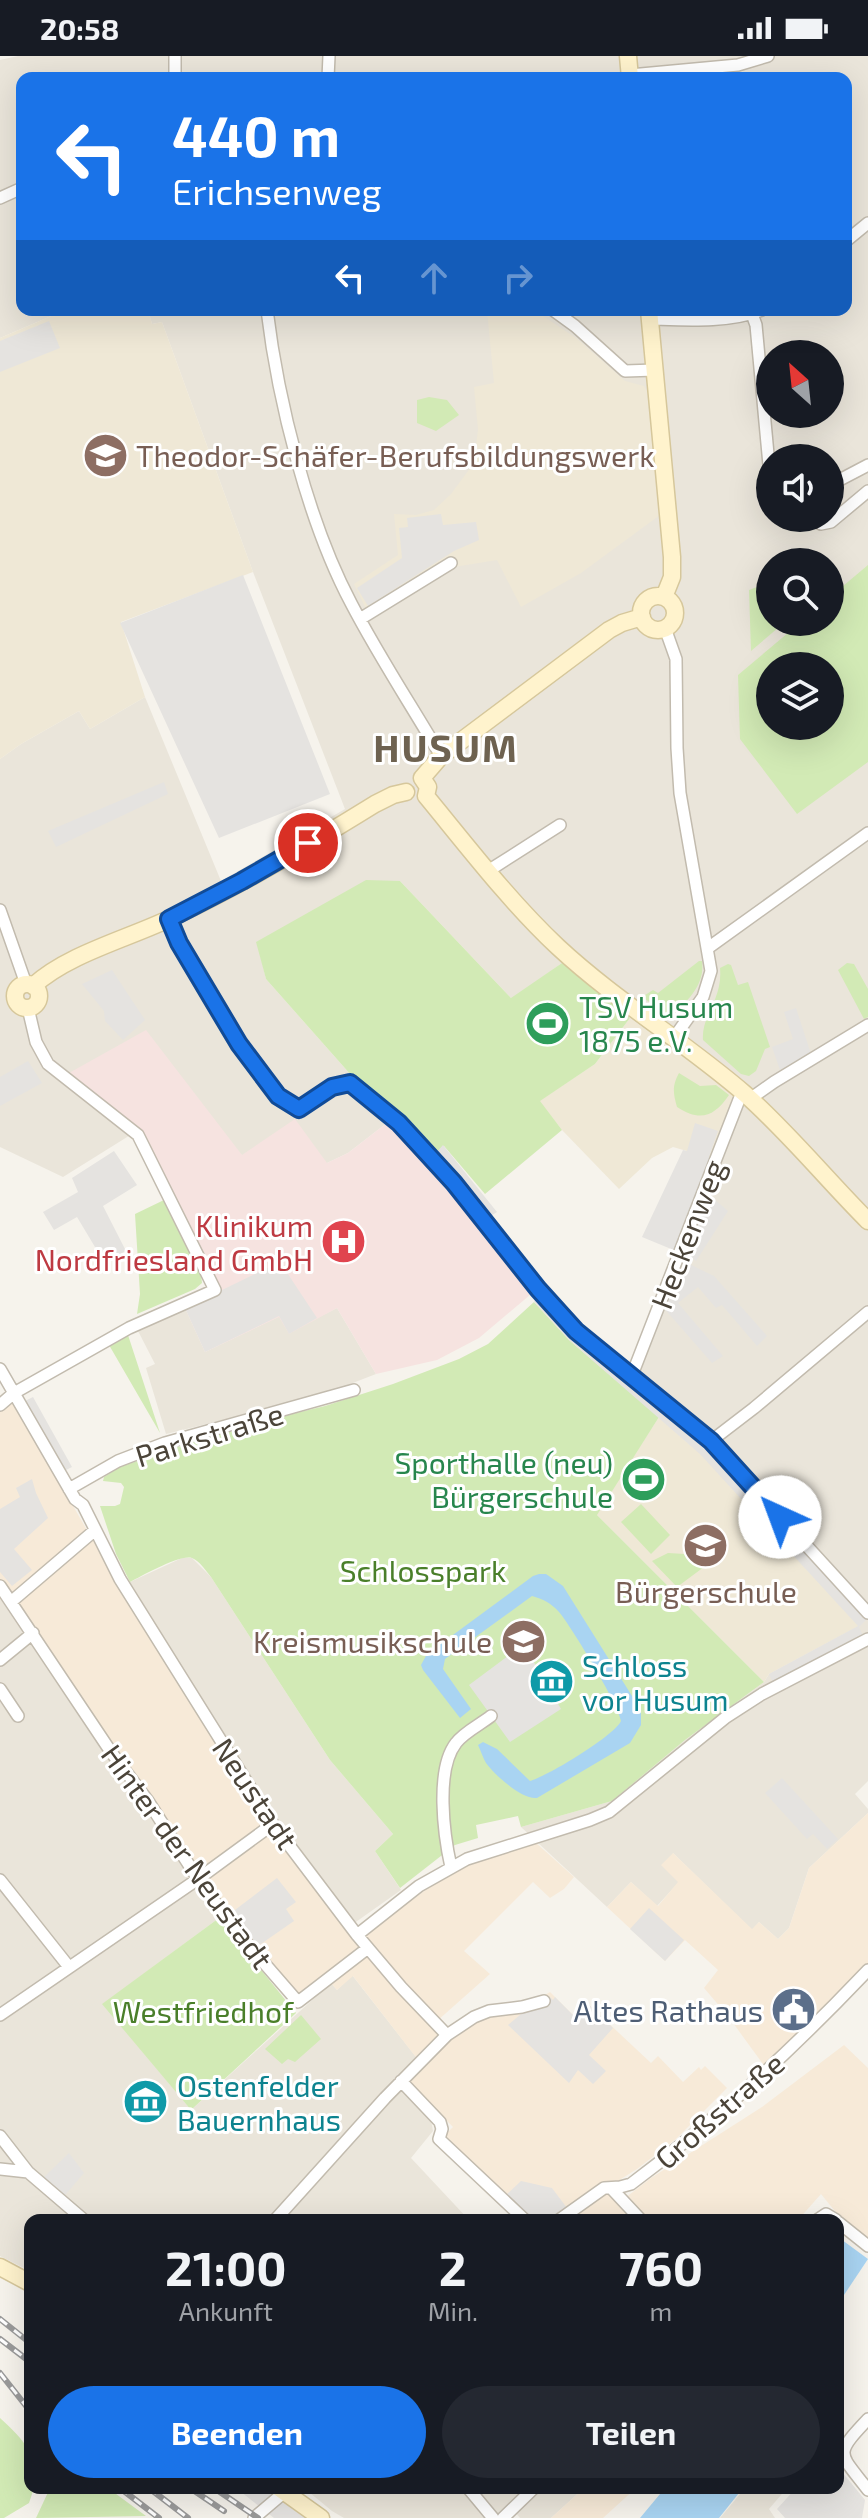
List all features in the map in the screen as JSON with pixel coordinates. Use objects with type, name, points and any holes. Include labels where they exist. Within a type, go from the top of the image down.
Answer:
[{"type":"main road","points":[[650,316],[672,557],[672,577],[664,597]]},
{"type":"main road","points":[[652,597],[664,597],[669,599],[674,616],[665,628],[653,629],[642,617],[643,605],[652,597]]},
{"type":"main road","points":[[406,792],[408,781],[422,778],[441,756],[609,630],[642,617]]},
{"type":"main road","points":[[422,778],[428,787],[426,796]]},
{"type":"main road","points":[[406,792],[418,800],[426,796]]},
{"type":"main road","points":[[19,989],[73,961],[169,919],[242,881],[375,804],[406,792]]},
{"type":"main road","points":[[426,796],[488,871],[558,947],[746,1095],[868,1221]]},
{"type":"main road","points":[[19,989],[39,996],[37,1002],[28,1008]]},
{"type":"main road","points":[[0,2267],[24,2280]]},
{"type":"main road","points":[[289,2494],[321,2518]]},
{"type":"street","points":[[655,72],[722,61],[752,62],[768,56]]},
{"type":"street","points":[[852,236],[868,223]]},
{"type":"street","points":[[268,316],[287,418],[320,533],[350,601],[441,756]]},
{"type":"street","points":[[560,316],[625,371],[655,370]]},
{"type":"street","points":[[659,316],[695,320],[726,316]]},
{"type":"street","points":[[757,316],[767,444]]},
{"type":"street","points":[[844,478],[868,465]]},
{"type":"street","points":[[844,511],[868,491]]},
{"type":"street","points":[[360,619],[451,563]]},
{"type":"street","points":[[665,628],[676,659],[680,793],[711,971],[707,988],[673,1039]]},
{"type":"street","points":[[488,871],[560,825]]},
{"type":"street","points":[[708,948],[868,833]]},
{"type":"street","points":[[0,910],[19,989]]},
{"type":"street","points":[[169,919],[215,1007],[278,1096],[299,1109],[332,1087],[350,1083],[399,1123],[454,1183],[538,1289],[576,1331],[711,1441],[868,1613]]},
{"type":"street","points":[[0,1405],[14,1393],[129,1328],[215,1290],[138,1135],[48,1064],[36,1042],[28,1008]]},
{"type":"street","points":[[746,1095],[774,1082],[868,1025]]},
{"type":"street","name":"Heckenweg","points":[[632,1375],[746,1095]]},
{"type":"street","points":[[711,1441],[868,1312]]},
{"type":"street","name":"Neustadt","points":[[0,1369],[75,1499],[83,1505],[94,1531],[139,1610],[273,1824],[357,1935],[447,2035]]},
{"type":"street","name":"Parkstraße","points":[[69,1489],[118,1461],[165,1443],[354,1390]]},
{"type":"street","points":[[12,1601],[94,1531]]},
{"type":"street","name":"Hinter der Neustadt","points":[[0,1586],[198,1879],[238,1933],[298,2002],[368,1948]]},
{"type":"street","points":[[0,1660],[33,1633]]},
{"type":"street","points":[[357,1935],[419,1886],[467,1859],[601,1815],[624,1802],[725,1718],[762,1694],[868,1639]]},
{"type":"street","points":[[0,1689],[18,1716]]},
{"type":"street","points":[[451,1867],[443,1832],[447,1763],[457,1741],[491,1716]]},
{"type":"street","points":[[0,2015],[273,1824]]},
{"type":"street","points":[[0,1880],[69,1967]]},
{"type":"street","name":"Großstraße","points":[[567,2214],[604,2188],[631,2184],[693,2136],[821,2020],[868,1970]]},
{"type":"street","points":[[280,2214],[447,2035],[489,2011],[544,2001]]},
{"type":"street","points":[[401,2081],[440,2122],[442,2129],[439,2139],[519,2214]]},
{"type":"street","points":[[0,2136],[28,2172],[77,2214]]},
{"type":"street","points":[[0,2169],[28,2172]]},
{"type":"street","points":[[611,2188],[635,2214]]},
{"type":"street","points":[[844,2227],[868,2246]]},
{"type":"street","points":[[844,2447],[868,2419]]},
{"type":"street","points":[[844,2458],[868,2490]]},
{"type":"street","points":[[254,2518],[280,2494]]},
{"type":"street","points":[[473,2494],[493,2518]]},
{"type":"street","points":[[503,2518],[528,2494]]},
{"type":"shaded area","points":[[18,56],[868,56],[868,1781],[855,1794],[868,1813],[809,1868],[789,1928],[778,1939],[759,1922],[752,1930],[673,1853],[679,1882],[657,1906],[631,1882],[607,1907],[521,1827],[612,1801],[685,1740],[764,1682],[769,1674],[858,1627],[630,1380],[735,1094],[630,1018],[562,963],[512,999],[400,881],[257,942],[266,979],[351,1075],[398,1114],[348,1153],[327,1163],[242,1155],[69,1073],[140,1129],[63,1177],[0,1147],[0,759],[79,711],[90,729],[145,697],[221,881],[345,809],[253,572],[162,322],[152,324],[150,316],[852,316],[852,72],[16,72],[16,316],[51,316],[0,338],[0,60]]},
{"type":"shaded area","name":"Theodor-Schäfer-Berufsbildungswerk","points":[[51,316],[150,316],[152,324],[162,322],[253,572],[121,622],[145,697],[90,729],[79,711],[0,759],[0,338]]},
{"type":"shaded area","points":[[488,316],[543,316],[576,338],[625,381],[644,386],[660,515],[581,573],[521,607],[497,560],[454,567],[448,557],[370,608],[365,607],[354,584],[398,555],[394,514],[416,515],[434,510],[451,494],[474,463],[478,429],[474,387],[494,383]]},
{"type":"shaded area","points":[[49,321],[60,348],[0,372],[0,341]]},
{"type":"shaded area","points":[[441,514],[443,525],[476,522],[479,540],[454,551],[368,606],[357,588],[402,558],[399,528],[408,527],[407,518]]},
{"type":"shaded area","points":[[243,575],[330,794],[219,838],[120,623]]},
{"type":"shaded area","points":[[164,782],[168,794],[56,847],[48,831]]},
{"type":"shaded area","points":[[112,970],[145,1020],[123,1040],[105,1021],[104,1011],[82,984]]},
{"type":"shaded area","points":[[796,1008],[811,1054],[780,1070],[772,1047],[793,1039],[784,1012]]},
{"type":"shaded area","points":[[630,1018],[735,1094],[711,1158],[673,1147],[652,1158],[619,1189],[562,1130],[539,1101],[595,1064]]},
{"type":"shaded area","name":"Klinikum Nordfriesland GmbH","points":[[146,1030],[242,1155],[295,1119],[327,1163],[348,1153],[392,1119],[455,1194],[530,1295],[479,1338],[437,1360],[376,1374],[337,1308],[289,1334],[279,1317],[205,1352],[185,1308],[221,1290],[140,1129],[69,1073]]},
{"type":"shaded area","points":[[28,1061],[42,1083],[0,1106],[0,1077]]},
{"type":"shaded area","points":[[695,1123],[718,1131],[676,1251],[642,1237],[683,1150],[687,1151]]},
{"type":"shaded area","points":[[443,1145],[497,1212],[489,1217],[436,1153]]},
{"type":"shaded area","points":[[114,1151],[137,1185],[103,1206],[126,1251],[104,1262],[77,1217],[54,1230],[43,1212],[78,1192],[72,1178]]},
{"type":"shaded area","points":[[707,1193],[728,1211],[696,1261],[685,1253]]},
{"type":"shaded area","points":[[280,1262],[317,1318],[289,1334],[279,1316],[205,1352],[185,1308]]},
{"type":"shaded area","points":[[689,1264],[714,1276],[767,1336],[757,1346],[722,1305],[716,1308],[698,1287],[678,1303],[723,1356],[712,1363],[662,1306],[668,1291],[674,1297]]},
{"type":"shaded area","points":[[538,1293],[705,1446],[867,1619],[859,1627],[864,1638],[774,1685],[769,1674],[858,1626],[700,1454],[569,1340],[534,1302]]},
{"type":"shaded area","points":[[185,1308],[205,1352],[280,1316],[317,1318],[337,1308],[376,1374],[319,1396],[166,1434],[146,1368],[155,1364],[137,1329]]},
{"type":"shaded area","points":[[33,1397],[72,1467],[64,1471],[25,1401]]},
{"type":"shaded area","points":[[12,1399],[88,1532],[11,1598],[0,1584],[0,1409]]},
{"type":"shaded area","name":"Bürgerschule","points":[[659,1417],[700,1454],[859,1626],[769,1674],[764,1682],[596,1514]]},
{"type":"shaded area","points":[[32,1479],[48,1518],[14,1549],[32,1570],[12,1586],[0,1572],[0,1509],[20,1497],[16,1488]]},
{"type":"shaded area","points":[[93,1535],[270,1823],[198,1876],[14,1601]]},
{"type":"shaded area","points":[[182,1558],[192,1558],[211,1577],[330,1760],[393,1834],[375,1851],[401,1890],[353,1924],[276,1822],[130,1582]]},
{"type":"shaded area","points":[[0,1586],[20,1618],[25,1635],[219,1918],[103,2004],[191,2110],[331,1983],[337,1990],[352,1975],[420,2062],[433,2131],[411,2158],[463,2214],[24,2214],[24,2268],[0,2256]]},
{"type":"shaded area","points":[[512,1653],[519,1664],[531,1657],[544,1680],[535,1685],[539,1693],[549,1688],[561,1709],[510,1742],[469,1685]]},
{"type":"shaded area","points":[[782,1778],[838,1839],[827,1849],[813,1834],[807,1839],[765,1793]]},
{"type":"shaded area","points":[[868,1813],[868,1965],[765,2067],[704,1988],[718,1970],[685,1940],[665,1961],[607,1907],[631,1882],[658,1906],[678,1882],[661,1865],[673,1853],[752,1929],[759,1922],[778,1939],[789,1928],[809,1868]]},
{"type":"shaded area","points":[[273,1827],[366,1948],[298,2000],[201,1880]]},
{"type":"shaded area","points":[[535,1842],[574,1877],[564,1889],[550,1898],[533,1882],[464,1951],[490,1974],[437,2021],[362,1937],[435,1883],[469,1863]]},
{"type":"shaded area","points":[[277,1878],[296,1902],[286,1909],[294,1921],[258,1946],[231,1913]]},
{"type":"shaded area","points":[[649,1908],[684,1940],[665,1961],[630,1929]]},
{"type":"shaded area","points":[[368,1951],[447,2041],[487,2016],[522,2008],[550,1992],[573,2015],[587,2003],[651,2063],[658,2056],[683,2082],[699,2067],[701,2070],[705,2066],[727,2088],[676,2139],[613,2184],[633,2214],[527,2214],[445,2135],[453,2127],[408,2081],[422,2065],[353,1976],[337,1990],[331,1983]]},
{"type":"shaded area","points":[[550,1997],[553,2000],[555,1997],[574,2016],[587,2003],[613,2028],[589,2055],[606,2071],[593,2084],[578,2070],[569,2083],[508,2025],[527,2009],[543,2005]]},
{"type":"shaded area","points":[[844,2045],[868,2068],[868,2241],[821,2194],[803,2214],[640,2214],[625,2198],[762,2107]]},
{"type":"shaded area","points":[[69,2153],[84,2173],[60,2201],[39,2182]]},
{"type":"shaded area","points":[[521,2181],[552,2188],[567,2208],[559,2214],[528,2214],[506,2195]]},
{"type":"shaded area","points":[[844,2474],[865,2500],[862,2518],[785,2518],[777,2509],[791,2494],[844,2494]]},
{"type":"shaded area","points":[[244,2494],[279,2494],[310,2518],[274,2518]]},
{"type":"shaded area","points":[[311,2494],[577,2494],[551,2518],[520,2518],[515,2512],[508,2518],[344,2518]]},
{"type":"shaded area","points":[[577,2494],[629,2494],[603,2518],[551,2518]]},
{"type":"shaded area","points":[[740,2494],[782,2494],[769,2509],[775,2518],[720,2518]]},
{"type":"green space","points":[[429,397],[447,400],[459,415],[436,431],[417,423],[417,400]]},
{"type":"green space","points":[[868,565],[868,762],[797,814],[740,739],[738,675],[756,660],[756,740],[844,740],[844,652],[765,652],[784,636],[844,636],[844,585]]},
{"type":"green space","points":[[756,587],[756,636],[769,636],[751,651],[749,590]]},
{"type":"green space","points":[[366,880],[400,881],[511,998],[562,963],[630,1018],[595,1064],[540,1101],[562,1130],[485,1194],[444,1146],[436,1153],[398,1114],[351,1075],[266,979],[256,942]]},
{"type":"green space","points":[[702,961],[702,969],[699,983],[676,1011],[664,1012],[642,997],[653,990],[658,993]]},
{"type":"green space","points":[[847,963],[854,964],[868,989],[868,1017],[864,1019],[838,970]]},
{"type":"green space","points":[[728,964],[738,985],[748,982],[770,1047],[765,1049],[756,1071],[749,1076],[741,1074],[703,1040],[705,1023],[718,989],[720,968]]},
{"type":"green space","points":[[679,1073],[700,1086],[716,1085],[729,1095],[718,1108],[706,1115],[685,1112],[677,1107],[675,1098],[674,1086]]},
{"type":"green space","points":[[164,1200],[201,1274],[202,1283],[195,1289],[137,1314],[140,1294],[135,1214]]},
{"type":"green space","name":"Schlosspark","points":[[534,1302],[569,1340],[659,1417],[597,1515],[764,1682],[685,1740],[612,1801],[521,1827],[518,1816],[476,1825],[478,1838],[455,1845],[400,1888],[375,1851],[393,1834],[330,1760],[203,1566],[192,1558],[179,1559],[130,1582],[116,1554],[100,1506],[120,1504],[124,1487],[121,1483],[103,1481],[104,1477],[120,1467],[230,1429],[325,1406],[459,1359],[488,1344]]},
{"type":"green space","points":[[128,1335],[160,1433],[109,1345]]},
{"type":"green space","points":[[641,1504],[670,1535],[651,1554],[621,1522]]},
{"type":"green space","points":[[668,1553],[685,1554],[704,1567],[677,1587],[652,1561]]},
{"type":"green space","name":"Westfriedhof","points":[[219,1918],[296,2013],[191,2110],[102,2004]]},
{"type":"green space","points":[[301,2015],[321,2039],[295,2062],[288,2059],[282,2064],[265,2049]]},
{"type":"green space","points":[[0,2418],[24,2444],[24,2494],[32,2494],[29,2503],[0,2518]]},
{"type":"green space","points":[[47,2494],[116,2494],[146,2516],[36,2518]]},
{"type":"water","points":[[539,1574],[546,1574],[563,1586],[632,1696],[641,1713],[641,1725],[630,1743],[537,1798],[531,1798],[502,1780],[486,1763],[478,1745],[483,1742],[497,1749],[530,1781],[580,1755],[621,1721],[604,1683],[559,1612],[547,1602],[532,1596],[445,1659],[443,1669],[471,1709],[460,1718],[421,1665],[427,1654]]},
{"type":"water","points":[[844,2241],[868,2259],[844,2295]]},
{"type":"water","points":[[660,2494],[738,2494],[719,2518],[640,2518]]},
{"type":"railway","points":[[0,2319],[24,2338]]},
{"type":"railway","points":[[0,2339],[24,2357]]},
{"type":"railway","points":[[0,2373],[24,2403]]},
{"type":"railway","points":[[128,2494],[159,2518]]},
{"type":"railway","points":[[157,2494],[188,2518]]},
{"type":"railway","points":[[199,2494],[224,2511]]},
{"type":"railway","points":[[223,2494],[258,2518]]},
{"type":"place","name":"Theodor-Schäfer-Berufsbildungswerk","points":[[105,455]]},
{"type":"place","name":"TSV Husum 1875 e.V.","points":[[548,1023]]},
{"type":"place","name":"Klinikum Nordfriesland GmbH","points":[[344,1242]]},
{"type":"place","name":"Sporthalle (neu) Bürgerschule","points":[[644,1479]]},
{"type":"place","name":"Bürgerschule","points":[[706,1545]]},
{"type":"place","name":"Kreismusikschule","points":[[523,1641]]},
{"type":"place","name":"Schloss vor Husum","points":[[551,1682]]},
{"type":"place","name":"Altes Rathaus","points":[[794,2010]]},
{"type":"place","name":"Ostenfelder Bauernhaus","points":[[146,2102]]},
{"type":"district","name":"HUSUM","points":[[446,747]]},
{"type":"route","points":[[308,843],[169,919],[179,943],[239,1044],[278,1096],[299,1109],[332,1087],[350,1083],[399,1123],[471,1203],[538,1289],[576,1331],[711,1441],[780,1517]]}]
